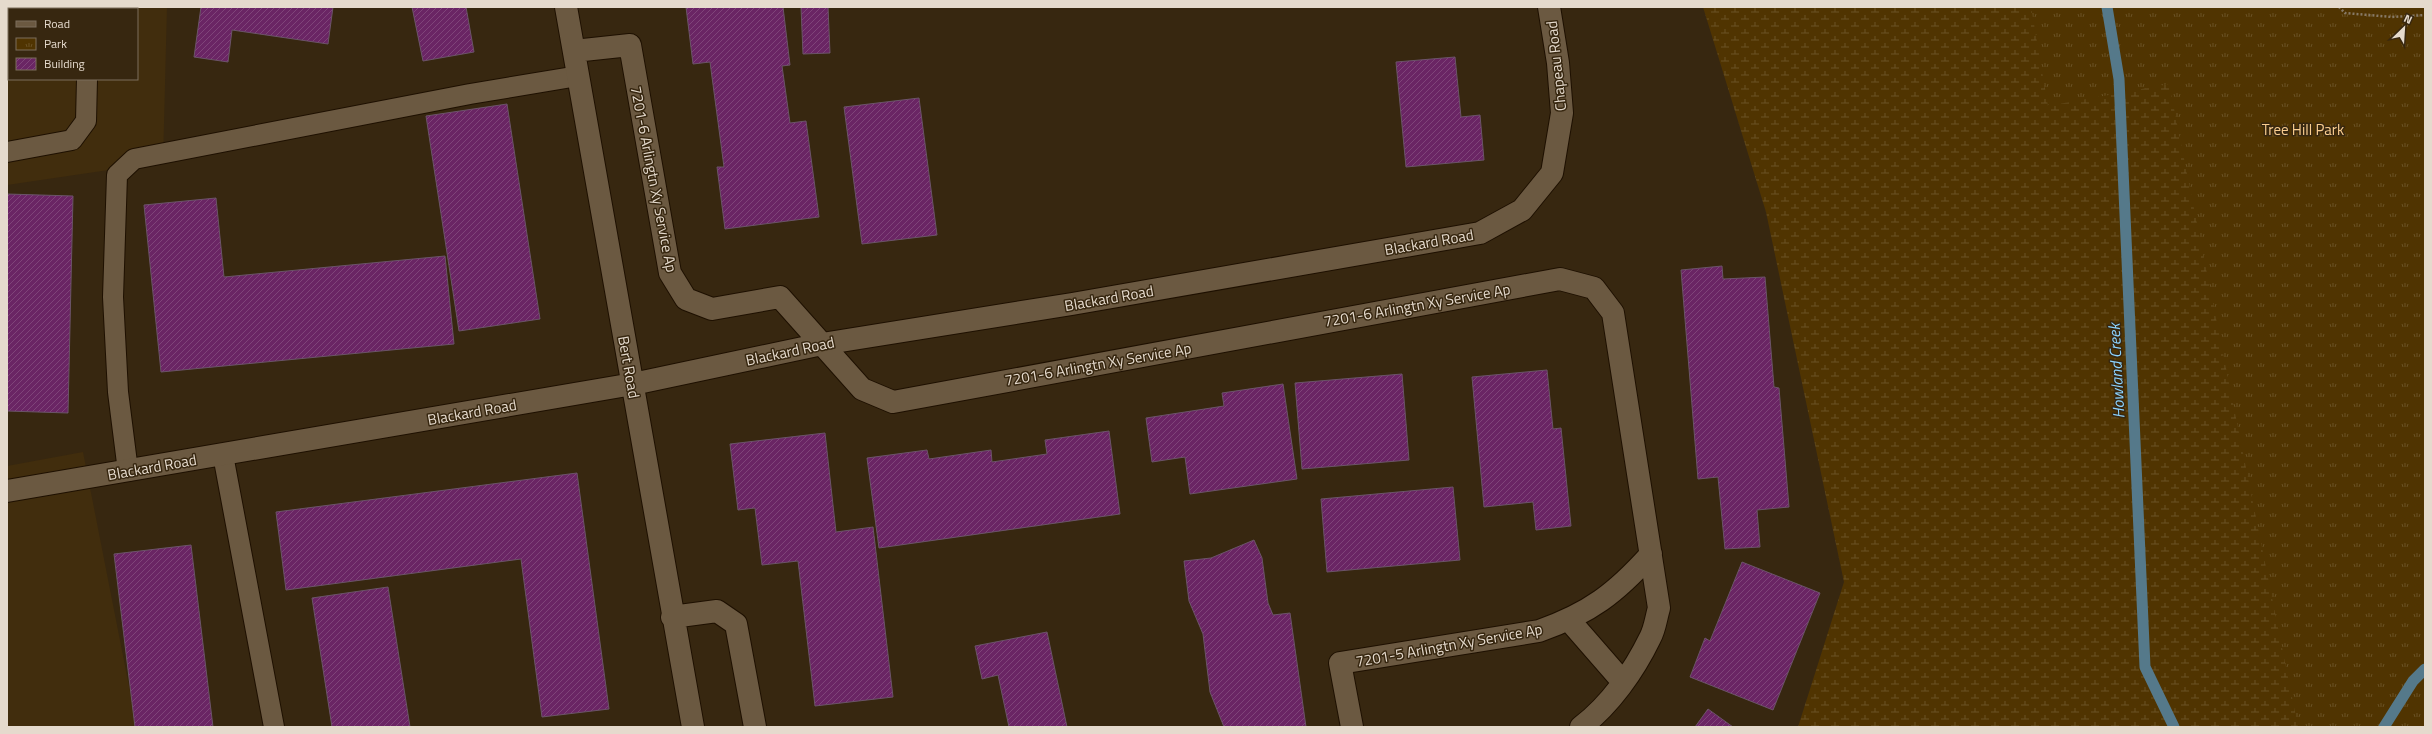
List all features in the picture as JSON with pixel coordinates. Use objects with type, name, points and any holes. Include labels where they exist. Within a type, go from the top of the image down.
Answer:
[{"type":"street","name":"Bert Road","points":[[566,7],[633,384],[672,617],[693,727]]},
{"type":"street","name":"Chapeau Road","points":[[1549,7],[1558,63],[1562,113],[1552,173]]},
{"type":"street","name":"7201-6 Arlingtn Xy Service Ap","points":[[574,50],[630,45],[670,273],[686,299],[712,309],[780,297],[862,389],[892,402],[1560,279],[1594,288],[1613,313],[1652,554],[1659,608],[1651,637],[1624,682],[1594,716],[1581,727]]},
{"type":"street","name":"Blackard Road","points":[[7,491],[633,384],[822,344],[1072,304],[1480,233],[1522,210],[1552,173]]},
{"type":"street","name":"7201-5 Arlingtn Xy Service Ap","points":[[1352,727],[1340,663],[1539,631],[1569,620],[1595,606],[1625,583],[1652,554]]},
{"type":"street","points":[[672,617],[717,611],[736,624],[755,727]]},
{"type":"street","points":[[1569,620],[1624,682]]},
{"type":"lane","points":[[128,471],[118,392],[113,297],[117,175],[134,159],[470,94],[578,76]]},
{"type":"lane","points":[[7,152],[72,140],[86,121],[87,80]]},
{"type":"lane","points":[[223,455],[274,727]]},
{"type":"path","points":[[2339,7],[2345,13],[2392,17],[2425,15]]},
{"type":"shaded area","points":[[7,7],[167,7],[163,162],[7,185]]},
{"type":"shaded area","points":[[83,452],[137,727],[7,727],[7,466]]},
{"type":"green space","points":[[1703,7],[2356,7],[2425,727],[1798,727],[1844,582],[1766,212]]},
{"type":"green space","name":"Tree Hill Park","points":[[2031,7],[2425,7],[2425,727],[2298,727],[2169,84],[2048,106]]},
{"type":"building","points":[[201,7],[333,7],[328,44],[232,30],[228,62],[194,57]]},
{"type":"building","points":[[412,7],[466,7],[474,52],[423,61]]},
{"type":"building","points":[[686,7],[783,7],[790,65],[782,66],[790,123],[806,121],[819,217],[725,229],[717,167],[724,167],[710,62],[693,64]]},
{"type":"building","points":[[801,7],[828,7],[830,53],[803,54]]},
{"type":"building","points":[[1455,57],[1461,117],[1480,115],[1484,160],[1406,167],[1396,62]]},
{"type":"building","points":[[919,98],[937,235],[862,244],[844,107]]},
{"type":"building","points":[[507,104],[540,319],[459,331],[426,116]]},
{"type":"building","points":[[7,194],[73,196],[68,413],[7,411]]},
{"type":"building","points":[[216,198],[224,277],[445,256],[454,344],[161,372],[144,205]]},
{"type":"building","points":[[1722,266],[1723,279],[1765,277],[1774,387],[1779,388],[1789,507],[1757,510],[1760,547],[1725,549],[1718,477],[1698,479],[1681,270]]},
{"type":"building","points":[[1547,370],[1553,429],[1561,428],[1571,526],[1536,530],[1533,502],[1484,507],[1472,377]]},
{"type":"building","points":[[1402,374],[1409,460],[1302,469],[1295,383]]},
{"type":"building","points":[[1283,384],[1297,479],[1190,494],[1185,457],[1152,462],[1146,418],[1224,406],[1222,393]]},
{"type":"building","points":[[1109,431],[1120,514],[879,548],[867,458],[927,450],[929,459],[991,450],[992,462],[1047,454],[1045,440]]},
{"type":"building","points":[[825,433],[836,532],[873,527],[893,697],[815,706],[798,561],[762,565],[755,508],[738,510],[730,444]]},
{"type":"building","points":[[577,473],[609,709],[542,717],[521,559],[286,590],[276,512]]},
{"type":"building","points":[[1453,487],[1460,560],[1327,572],[1321,499]]},
{"type":"building","points":[[1254,540],[1262,558],[1268,603],[1273,615],[1290,613],[1306,727],[1224,727],[1210,692],[1203,634],[1189,601],[1184,561],[1211,558]]},
{"type":"building","points":[[191,545],[213,727],[135,727],[114,554]]},
{"type":"building","points":[[1742,562],[1820,593],[1773,710],[1690,677],[1705,638],[1710,641]]},
{"type":"building","points":[[388,587],[410,727],[332,727],[312,598]]},
{"type":"building","points":[[1047,632],[1067,727],[1009,727],[998,675],[982,679],[975,646]]},
{"type":"building","points":[[1708,709],[1733,727],[1695,727]]},
{"type":"waterway","name":"Howland Creek","points":[[2107,7],[2119,79],[2145,667],[2174,727]]},
{"type":"waterway","points":[[2384,727],[2413,681],[2425,669]]}]
